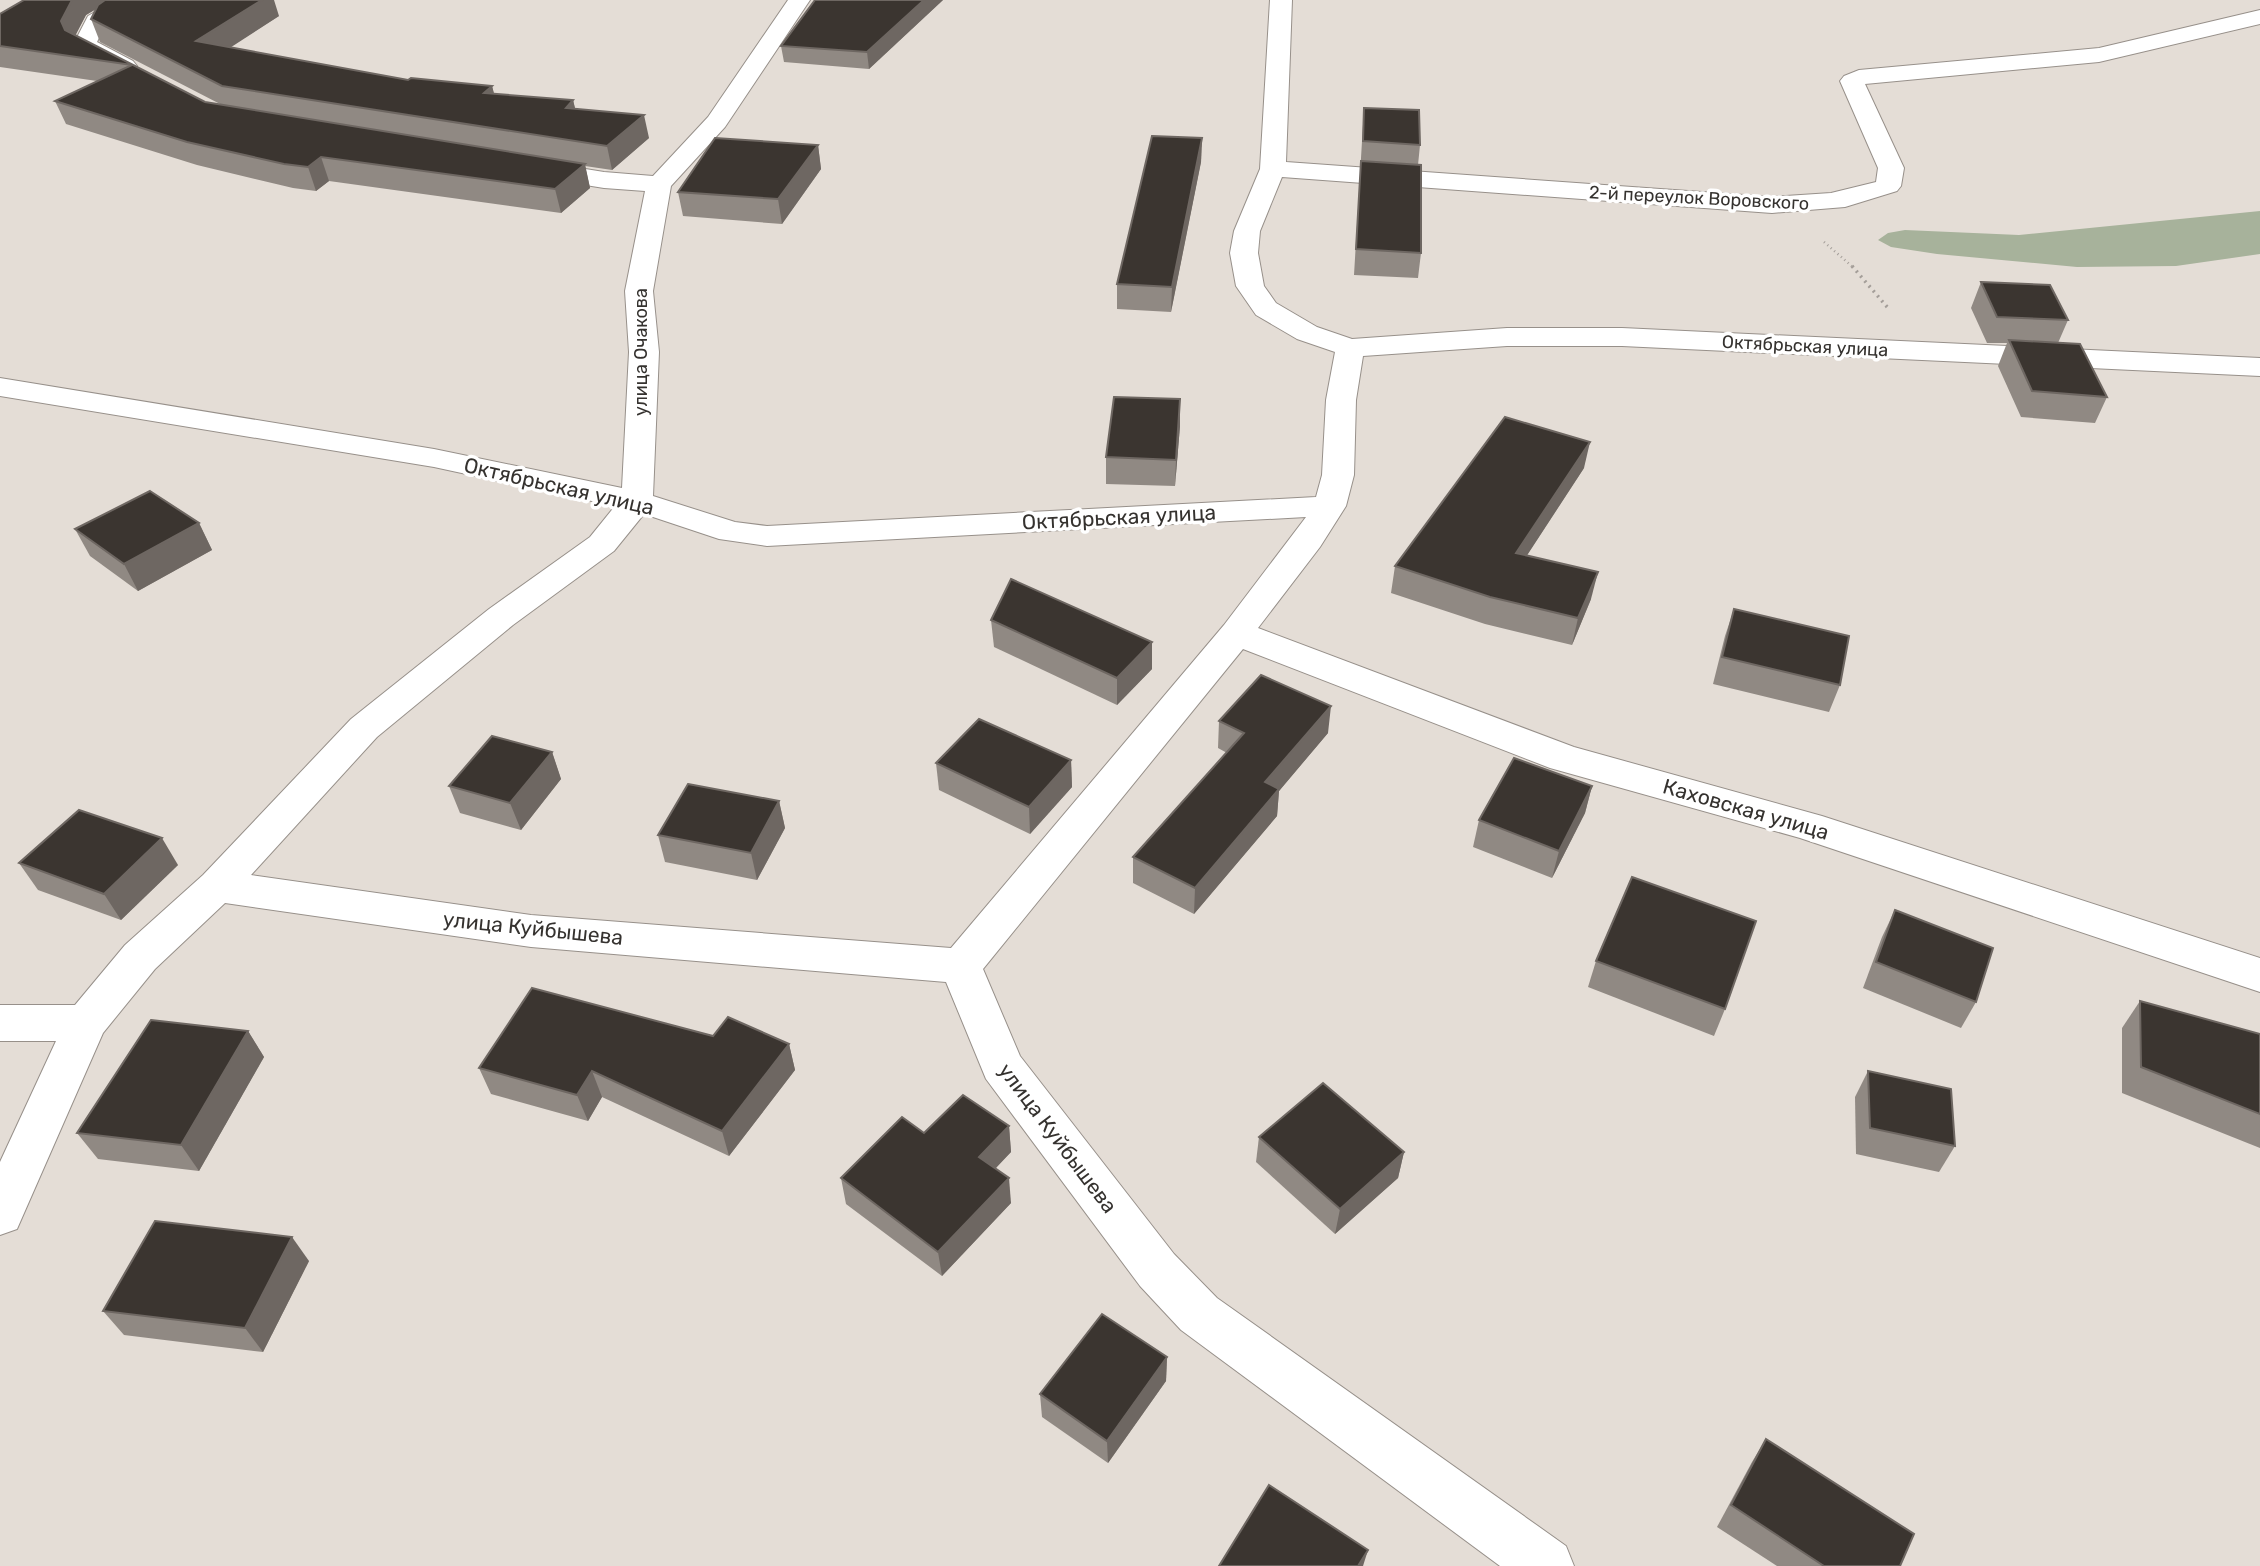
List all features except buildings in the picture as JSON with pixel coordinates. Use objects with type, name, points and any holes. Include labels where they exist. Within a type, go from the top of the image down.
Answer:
[{"type":"street","points":[[131,0],[96,21],[84,45],[143,75]]},
{"type":"street","points":[[509,164],[604,180],[659,184],[677,170],[697,145],[799,0]]},
{"type":"street","points":[[961,966],[1236,633],[1308,540],[1330,506],[1338,475],[1341,400],[1350,348],[1307,332],[1266,309],[1250,286],[1244,253],[1247,231],[1273,169],[1281,0]]},
{"type":"street","name":"2-й переулок Воровского","points":[[1273,169],[1772,205],[1825,204],[1864,196],[1888,186],[1891,169],[1852,81],[1867,75],[2099,55],[2260,17]]},
{"type":"street","name":"улица Очакова","points":[[637,501],[644,352],[639,291],[659,184]]},
{"type":"street","name":"Октябрьская улица","points":[[1350,348],[1507,337],[1597,337],[2260,367]]},
{"type":"street","name":"Октябрьская улица","points":[[0,387],[434,458],[637,501],[731,532],[767,536],[1330,506]]},
{"type":"street","points":[[0,1214],[86,1023],[140,957],[217,886],[364,728],[501,617],[602,544],[637,501]]},
{"type":"street","name":"Каховская улица","points":[[1236,633],[1563,758],[1808,826],[2260,975]]},
{"type":"street","name":"улица Куйбышева","points":[[217,886],[531,931],[961,966],[1002,1066],[1157,1270],[1199,1314],[1546,1566]]},
{"type":"street","points":[[0,1023],[86,1023]]},
{"type":"path","points":[[1772,205],[1842,255],[1875,289],[1915,351]]},
{"type":"green space","points":[[2260,211],[2260,254],[2176,266],[2077,267],[1937,254],[1891,247],[1878,240],[1888,233],[1905,230],[2019,235]]}]
